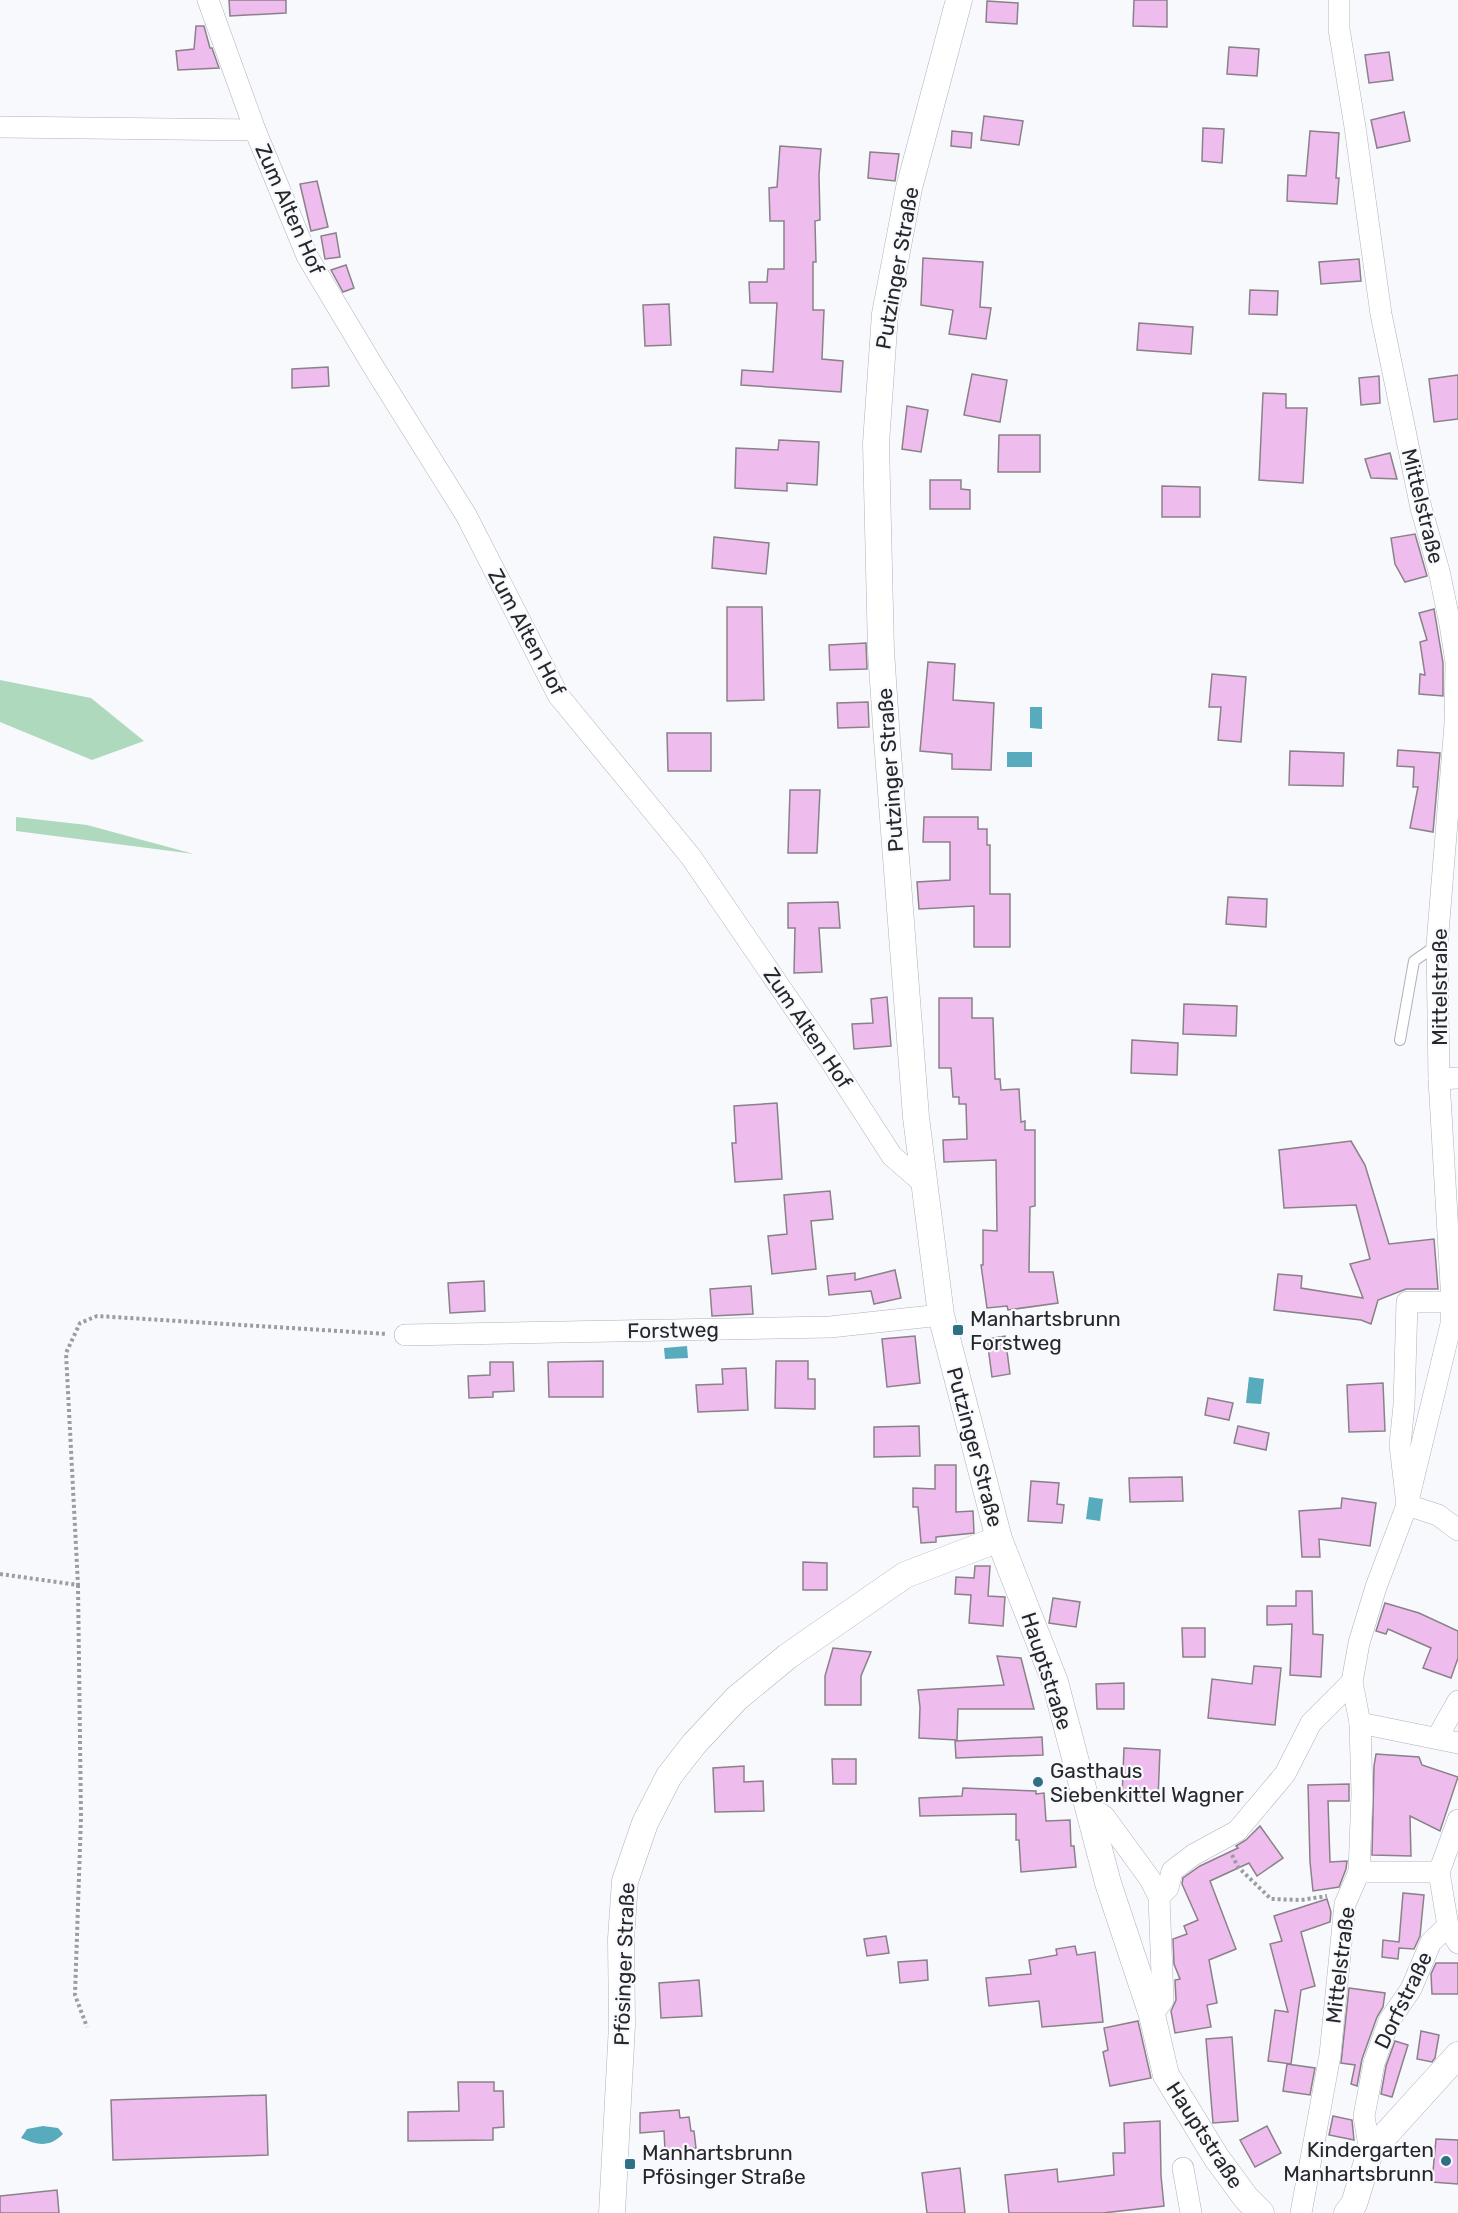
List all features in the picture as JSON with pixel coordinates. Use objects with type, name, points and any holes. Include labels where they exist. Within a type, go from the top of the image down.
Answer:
[{"type":"street","name":"Zum Alten Hof","points":[[208,0],[255,130],[307,256],[466,515],[558,695],[691,857],[830,1060],[892,1156],[923,1183]]},
{"type":"street","name":"Putzinger Straße","points":[[959,0],[909,188],[885,314],[876,443],[881,651],[923,1183],[941,1315],[999,1539]]},
{"type":"street","name":"Mittelstraße","points":[[1300,2213],[1330,2055],[1345,1904],[1359,1872],[1362,1794],[1360,1723],[1352,1682],[1359,1643],[1376,1587],[1407,1505],[1455,1324],[1452,1302],[1449,1078],[1437,945],[1455,772],[1456,662],[1439,571],[1421,508],[1381,314],[1339,29],[1339,0]]},
{"type":"street","name":"Zum Alten Hof","points":[[0,127],[255,130]]},
{"type":"street","name":"Mittelstraße","points":[[1407,1505],[1400,1445],[1404,1406],[1407,1302],[1452,1302]]},
{"type":"street","name":"Forstweg","points":[[405,1335],[830,1328],[941,1315]]},
{"type":"street","points":[[1407,1505],[1438,1515],[1458,1530]]},
{"type":"street","name":"Hauptstraße","points":[[999,1539],[1055,1682],[1108,1883],[1152,2015],[1166,2075],[1216,2157],[1246,2198],[1261,2213]]},
{"type":"street","name":"Pfösinger Straße","points":[[612,2213],[622,2025],[621,1939],[625,1881],[645,1823],[669,1776],[694,1744],[736,1699],[797,1650],[905,1575],[999,1539]]},
{"type":"street","points":[[1159,1897],[1167,1888],[1172,1871],[1193,1855],[1237,1831],[1285,1774],[1311,1723],[1352,1682]]},
{"type":"street","points":[[1437,1738],[1458,1701]]},
{"type":"street","points":[[1360,1723],[1458,1743]]},
{"type":"street","points":[[1087,1805],[1104,1816],[1150,1879],[1159,1897],[1163,2000],[1152,2015]]},
{"type":"street","name":"Dorfstraße","points":[[1370,2152],[1364,2116],[1374,2062],[1389,2021],[1411,1989],[1431,1942],[1453,1934],[1439,1872],[1458,1820]]},
{"type":"street","points":[[1359,1872],[1439,1872]]},
{"type":"street","points":[[1347,2213],[1354,2204],[1370,2152],[1458,2055]]},
{"type":"street","points":[[1183,2168],[1191,2213]]},
{"type":"lane","points":[[1400,1040],[1414,961],[1437,945]]},
{"type":"path","points":[[87,2027],[75,1995],[81,1817],[78,1585],[66,1353],[80,1323],[97,1316],[405,1335]]},
{"type":"path","points":[[0,1574],[78,1585]]},
{"type":"path","points":[[1223,1839],[1238,1867],[1271,1899],[1301,1900],[1350,1892]]},
{"type":"green space","points":[[0,680],[91,698],[144,741],[92,760],[0,722]]},
{"type":"green space","points":[[16,817],[87,825],[194,854],[16,831]]},
{"type":"water","points":[[1030,707],[1042,707],[1042,729],[1030,728]]},
{"type":"water","points":[[1007,752],[1032,752],[1032,767],[1007,767]]},
{"type":"water","points":[[687,1346],[688,1358],[665,1359],[664,1348]]},
{"type":"water","points":[[1249,1377],[1264,1379],[1261,1404],[1246,1403]]},
{"type":"water","points":[[1089,1497],[1103,1499],[1100,1521],[1086,1519]]},
{"type":"water","points":[[43,2126],[58,2128],[63,2134],[53,2142],[43,2144],[21,2138],[27,2129]]},
{"type":"building","points":[[229,0],[286,0],[286,13],[230,16]]},
{"type":"building","points":[[1134,0],[1167,0],[1167,27],[1133,26]]},
{"type":"building","points":[[987,1],[1018,3],[1017,24],[986,22]]},
{"type":"building","points":[[196,26],[204,26],[219,68],[178,70],[176,51],[194,49]]},
{"type":"building","points":[[1229,47],[1259,49],[1257,76],[1227,74]]},
{"type":"building","points":[[1389,52],[1393,80],[1369,83],[1365,55]]},
{"type":"building","points":[[1404,112],[1410,141],[1377,148],[1371,120]]},
{"type":"building","points":[[984,116],[1023,121],[1019,145],[981,140]]},
{"type":"building","points":[[1203,128],[1224,129],[1222,163],[1202,161]]},
{"type":"building","points":[[952,131],[972,133],[971,148],[951,146]]},
{"type":"building","points":[[1310,131],[1339,133],[1337,204],[1287,201],[1288,175],[1306,176]]},
{"type":"building","points":[[780,146],[821,149],[820,220],[815,221],[816,262],[813,262],[813,310],[824,310],[822,359],[843,361],[841,392],[741,385],[742,370],[773,372],[777,303],[750,303],[749,282],[767,282],[768,269],[784,269],[784,221],[770,221],[769,188],[777,187]]},
{"type":"building","points":[[870,152],[899,154],[895,181],[868,178]]},
{"type":"building","points":[[317,181],[328,227],[311,231],[300,184]]},
{"type":"building","points":[[336,233],[340,257],[325,259],[321,236]]},
{"type":"building","points":[[923,258],[983,262],[980,307],[991,308],[986,339],[949,334],[953,310],[921,305]]},
{"type":"building","points":[[1359,259],[1361,281],[1321,284],[1319,262]]},
{"type":"building","points":[[346,265],[354,288],[343,292],[331,270]]},
{"type":"building","points":[[1250,290],[1278,291],[1277,315],[1249,314]]},
{"type":"building","points":[[669,304],[671,345],[645,346],[643,305]]},
{"type":"building","points":[[1139,323],[1193,327],[1191,354],[1137,350]]},
{"type":"building","points":[[328,367],[329,386],[292,388],[292,369]]},
{"type":"building","points":[[972,374],[1007,380],[1000,422],[964,415]]},
{"type":"building","points":[[1458,375],[1458,419],[1434,422],[1429,379]]},
{"type":"building","points":[[1379,376],[1380,403],[1361,405],[1359,378]]},
{"type":"building","points":[[1263,393],[1286,394],[1286,408],[1307,408],[1303,483],[1259,480]]},
{"type":"building","points":[[907,406],[928,410],[921,452],[902,449]]},
{"type":"building","points":[[999,435],[1040,435],[1040,472],[998,472]]},
{"type":"building","points":[[779,440],[819,442],[817,485],[787,483],[787,491],[735,488],[736,448],[778,450]]},
{"type":"building","points":[[1390,453],[1397,479],[1371,478],[1365,459]]},
{"type":"building","points":[[930,480],[961,480],[961,489],[970,490],[970,509],[930,509]]},
{"type":"building","points":[[1162,486],[1200,487],[1200,517],[1162,517]]},
{"type":"building","points":[[1415,534],[1427,576],[1405,582],[1395,564],[1391,538]]},
{"type":"building","points":[[714,537],[769,543],[766,574],[712,568]]},
{"type":"building","points":[[727,607],[762,607],[764,700],[727,701]]},
{"type":"building","points":[[1434,609],[1443,663],[1443,696],[1419,694],[1420,674],[1425,675],[1420,642],[1427,640],[1419,613]]},
{"type":"building","points":[[866,643],[867,669],[830,670],[829,645]]},
{"type":"building","points":[[928,662],[955,664],[953,700],[994,703],[991,770],[952,769],[952,754],[920,751]]},
{"type":"building","points":[[1212,674],[1246,677],[1241,742],[1218,740],[1221,707],[1209,707]]},
{"type":"building","points":[[868,702],[869,727],[838,728],[837,703]]},
{"type":"building","points":[[667,733],[711,733],[711,771],[668,771]]},
{"type":"building","points":[[1398,750],[1440,753],[1433,832],[1410,828],[1418,787],[1413,787],[1414,767],[1397,766]]},
{"type":"building","points":[[1290,751],[1344,753],[1343,786],[1289,785]]},
{"type":"building","points":[[790,790],[820,790],[817,853],[788,853]]},
{"type":"building","points":[[924,817],[978,817],[978,829],[987,829],[987,845],[990,845],[990,894],[1010,894],[1010,947],[974,947],[974,906],[919,909],[917,882],[950,880],[950,842],[923,842]]},
{"type":"building","points":[[1228,897],[1267,899],[1266,927],[1226,924]]},
{"type":"building","points":[[838,902],[840,928],[819,928],[822,972],[794,973],[795,928],[788,928],[788,903]]},
{"type":"building","points":[[887,997],[891,1046],[854,1049],[852,1024],[873,1023],[871,999]]},
{"type":"building","points":[[939,998],[972,998],[972,1018],[993,1018],[995,1079],[1000,1079],[1001,1090],[1019,1089],[1021,1122],[1025,1121],[1025,1130],[1035,1130],[1035,1206],[1030,1207],[1029,1272],[1053,1272],[1058,1303],[1008,1310],[1007,1306],[987,1308],[981,1265],[983,1265],[983,1230],[997,1231],[996,1160],[944,1162],[943,1140],[967,1139],[966,1104],[959,1104],[959,1097],[953,1097],[951,1068],[939,1068]]},
{"type":"building","points":[[1184,1004],[1237,1006],[1236,1036],[1183,1034]]},
{"type":"building","points":[[1132,1040],[1178,1043],[1177,1075],[1131,1073]]},
{"type":"building","points":[[777,1103],[782,1179],[735,1182],[732,1143],[736,1143],[734,1106]]},
{"type":"building","points":[[1351,1141],[1365,1165],[1389,1244],[1434,1239],[1438,1289],[1406,1289],[1378,1300],[1371,1324],[1361,1320],[1274,1310],[1278,1274],[1302,1276],[1301,1288],[1363,1298],[1350,1264],[1370,1259],[1356,1205],[1284,1208],[1279,1150]]},
{"type":"building","points":[[830,1191],[833,1219],[811,1221],[816,1269],[772,1274],[768,1236],[787,1234],[784,1195]]},
{"type":"building","points":[[895,1270],[901,1298],[874,1304],[871,1291],[829,1295],[827,1276],[855,1273],[855,1280]]},
{"type":"building","points":[[484,1281],[485,1311],[450,1313],[448,1283]]},
{"type":"building","points":[[751,1286],[753,1314],[712,1316],[710,1289]]},
{"type":"building","points":[[915,1336],[920,1383],[887,1387],[882,1339]]},
{"type":"building","points":[[1005,1336],[1010,1374],[992,1377],[987,1339]]},
{"type":"building","points":[[603,1361],[603,1397],[549,1397],[548,1362]]},
{"type":"building","points":[[776,1361],[808,1361],[808,1379],[815,1379],[815,1409],[775,1408]]},
{"type":"building","points":[[490,1362],[513,1362],[514,1391],[493,1392],[493,1397],[469,1398],[468,1376],[490,1375]]},
{"type":"building","points":[[746,1368],[748,1410],[698,1412],[696,1385],[723,1384],[722,1369]]},
{"type":"building","points":[[1383,1383],[1385,1431],[1349,1432],[1347,1385]]},
{"type":"building","points":[[1208,1398],[1233,1403],[1229,1420],[1205,1415]]},
{"type":"building","points":[[919,1426],[920,1456],[874,1457],[874,1427]]},
{"type":"building","points":[[1238,1426],[1269,1433],[1266,1450],[1234,1443]]},
{"type":"building","points":[[935,1465],[956,1465],[956,1512],[973,1511],[974,1533],[936,1537],[936,1542],[921,1543],[918,1507],[913,1507],[913,1488],[935,1489]]},
{"type":"building","points":[[1182,1477],[1183,1501],[1130,1502],[1129,1478]]},
{"type":"building","points":[[1031,1481],[1059,1483],[1057,1504],[1064,1505],[1062,1523],[1028,1521]]},
{"type":"building","points":[[1342,1498],[1376,1503],[1370,1546],[1319,1539],[1320,1557],[1302,1557],[1299,1511],[1341,1508]]},
{"type":"building","points":[[803,1562],[827,1563],[827,1590],[803,1590]]},
{"type":"building","points":[[975,1566],[990,1566],[988,1596],[1005,1597],[1003,1626],[969,1623],[971,1595],[955,1594],[956,1577],[974,1578]]},
{"type":"building","points":[[1296,1591],[1312,1591],[1313,1634],[1323,1635],[1321,1677],[1290,1675],[1292,1624],[1267,1625],[1267,1606],[1296,1606]]},
{"type":"building","points":[[1053,1598],[1080,1602],[1076,1627],[1049,1623]]},
{"type":"building","points":[[1385,1603],[1419,1613],[1458,1631],[1458,1658],[1451,1678],[1423,1668],[1431,1648],[1388,1629],[1386,1634],[1376,1631]]},
{"type":"building","points":[[1182,1628],[1205,1628],[1205,1657],[1183,1657]]},
{"type":"building","points":[[833,1648],[871,1652],[861,1676],[861,1705],[825,1705],[825,1676]]},
{"type":"building","points":[[997,1656],[1021,1658],[1034,1709],[958,1709],[957,1740],[919,1738],[918,1690],[1004,1685]]},
{"type":"building","points":[[1254,1666],[1281,1668],[1275,1725],[1208,1718],[1212,1679],[1252,1684]]},
{"type":"building","points":[[1124,1683],[1124,1709],[1097,1709],[1096,1684]]},
{"type":"building","points":[[1042,1737],[1043,1755],[956,1758],[955,1741]]},
{"type":"building","points":[[1124,1748],[1160,1750],[1158,1799],[1122,1797]]},
{"type":"building","points":[[1376,1754],[1419,1757],[1422,1765],[1458,1777],[1440,1831],[1410,1816],[1411,1856],[1372,1855]]},
{"type":"building","points":[[832,1759],[856,1759],[856,1784],[833,1784]]},
{"type":"building","points":[[744,1766],[744,1782],[763,1781],[764,1811],[715,1812],[713,1768]]},
{"type":"building","points":[[1349,1784],[1349,1801],[1328,1801],[1330,1862],[1347,1861],[1346,1869],[1339,1887],[1313,1891],[1308,1785]]},
{"type":"building","points":[[963,1788],[1044,1793],[1046,1821],[1070,1820],[1071,1846],[1074,1846],[1076,1867],[1021,1872],[1019,1840],[1016,1840],[1016,1814],[920,1816],[919,1798],[962,1796]]},
{"type":"building","points":[[1260,1826],[1283,1858],[1257,1876],[1249,1863],[1210,1881],[1236,1949],[1209,1960],[1217,2003],[1207,2005],[1211,2027],[1175,2033],[1171,2011],[1176,2000],[1175,1980],[1180,1979],[1174,1964],[1173,1939],[1187,1934],[1184,1926],[1198,1920],[1182,1884],[1183,1878],[1200,1866],[1238,1848],[1236,1846]]},
{"type":"building","points":[[1403,1893],[1424,1895],[1420,1936],[1414,1949],[1399,1948],[1398,1959],[1382,1957],[1383,1940],[1399,1942]]},
{"type":"building","points":[[1327,1899],[1331,1912],[1330,1922],[1301,1932],[1315,1986],[1301,1990],[1291,2064],[1268,2061],[1275,2010],[1288,2012],[1270,1944],[1282,1941],[1274,1916]]},
{"type":"building","points":[[886,1936],[889,1953],[867,1956],[864,1939]]},
{"type":"building","points":[[1075,1946],[1077,1955],[1095,1952],[1103,2022],[1042,2027],[1039,2001],[989,2006],[986,1978],[1031,1974],[1029,1960],[1057,1955],[1056,1949]]},
{"type":"building","points":[[927,1960],[928,1980],[900,1983],[898,1962]]},
{"type":"building","points":[[1436,1963],[1458,1963],[1458,1994],[1432,1994],[1431,1974]]},
{"type":"building","points":[[699,1980],[702,2016],[661,2018],[659,1983]]},
{"type":"building","points":[[1349,1988],[1385,1993],[1383,2007],[1377,2017],[1362,2059],[1357,2086],[1351,2084],[1355,2065],[1341,2063]]},
{"type":"building","points":[[1138,2021],[1151,2078],[1110,2086],[1103,2052],[1108,2050],[1104,2028]]},
{"type":"building","points":[[1421,2031],[1439,2035],[1435,2058],[1432,2062],[1417,2059]]},
{"type":"building","points":[[1232,2037],[1238,2121],[1213,2123],[1206,2039]]},
{"type":"building","points":[[1395,2041],[1408,2045],[1392,2097],[1381,2094],[1386,2066]]},
{"type":"building","points":[[1287,2064],[1315,2068],[1310,2095],[1283,2091]]},
{"type":"building","points":[[458,2082],[494,2082],[494,2091],[503,2091],[504,2127],[493,2128],[493,2140],[408,2141],[408,2112],[459,2111]]},
{"type":"building","points":[[266,2095],[268,2155],[113,2160],[111,2100]]},
{"type":"building","points":[[679,2110],[680,2118],[689,2117],[696,2148],[665,2151],[664,2131],[640,2133],[640,2113]]},
{"type":"building","points":[[1333,2116],[1352,2120],[1354,2140],[1329,2135]]},
{"type":"building","points":[[1160,2121],[1164,2206],[1103,2213],[1009,2213],[1005,2175],[1057,2169],[1058,2182],[1114,2175],[1113,2153],[1125,2153],[1124,2123]]},
{"type":"building","points":[[1267,2126],[1281,2153],[1255,2167],[1240,2140]]},
{"type":"building","name":"Kindergarten Manhartsbrunn","points":[[1436,2139],[1458,2140],[1458,2184],[1432,2182]]},
{"type":"building","points":[[960,2168],[965,2213],[927,2213],[922,2173]]},
{"type":"building","points":[[57,2190],[59,2213],[0,2213],[0,2196]]},
{"type":"place","name":"Manhartsbrunn Forstweg","points":[[958,1330]]},
{"type":"place","name":"Gasthaus Siebenkittel Wagner","points":[[1038,1782]]},
{"type":"place","name":"Kindergarten Manhartsbrunn","points":[[1446,2161]]},
{"type":"place","name":"Manhartsbrunn Pfösinger Straße","points":[[630,2164]]}]
